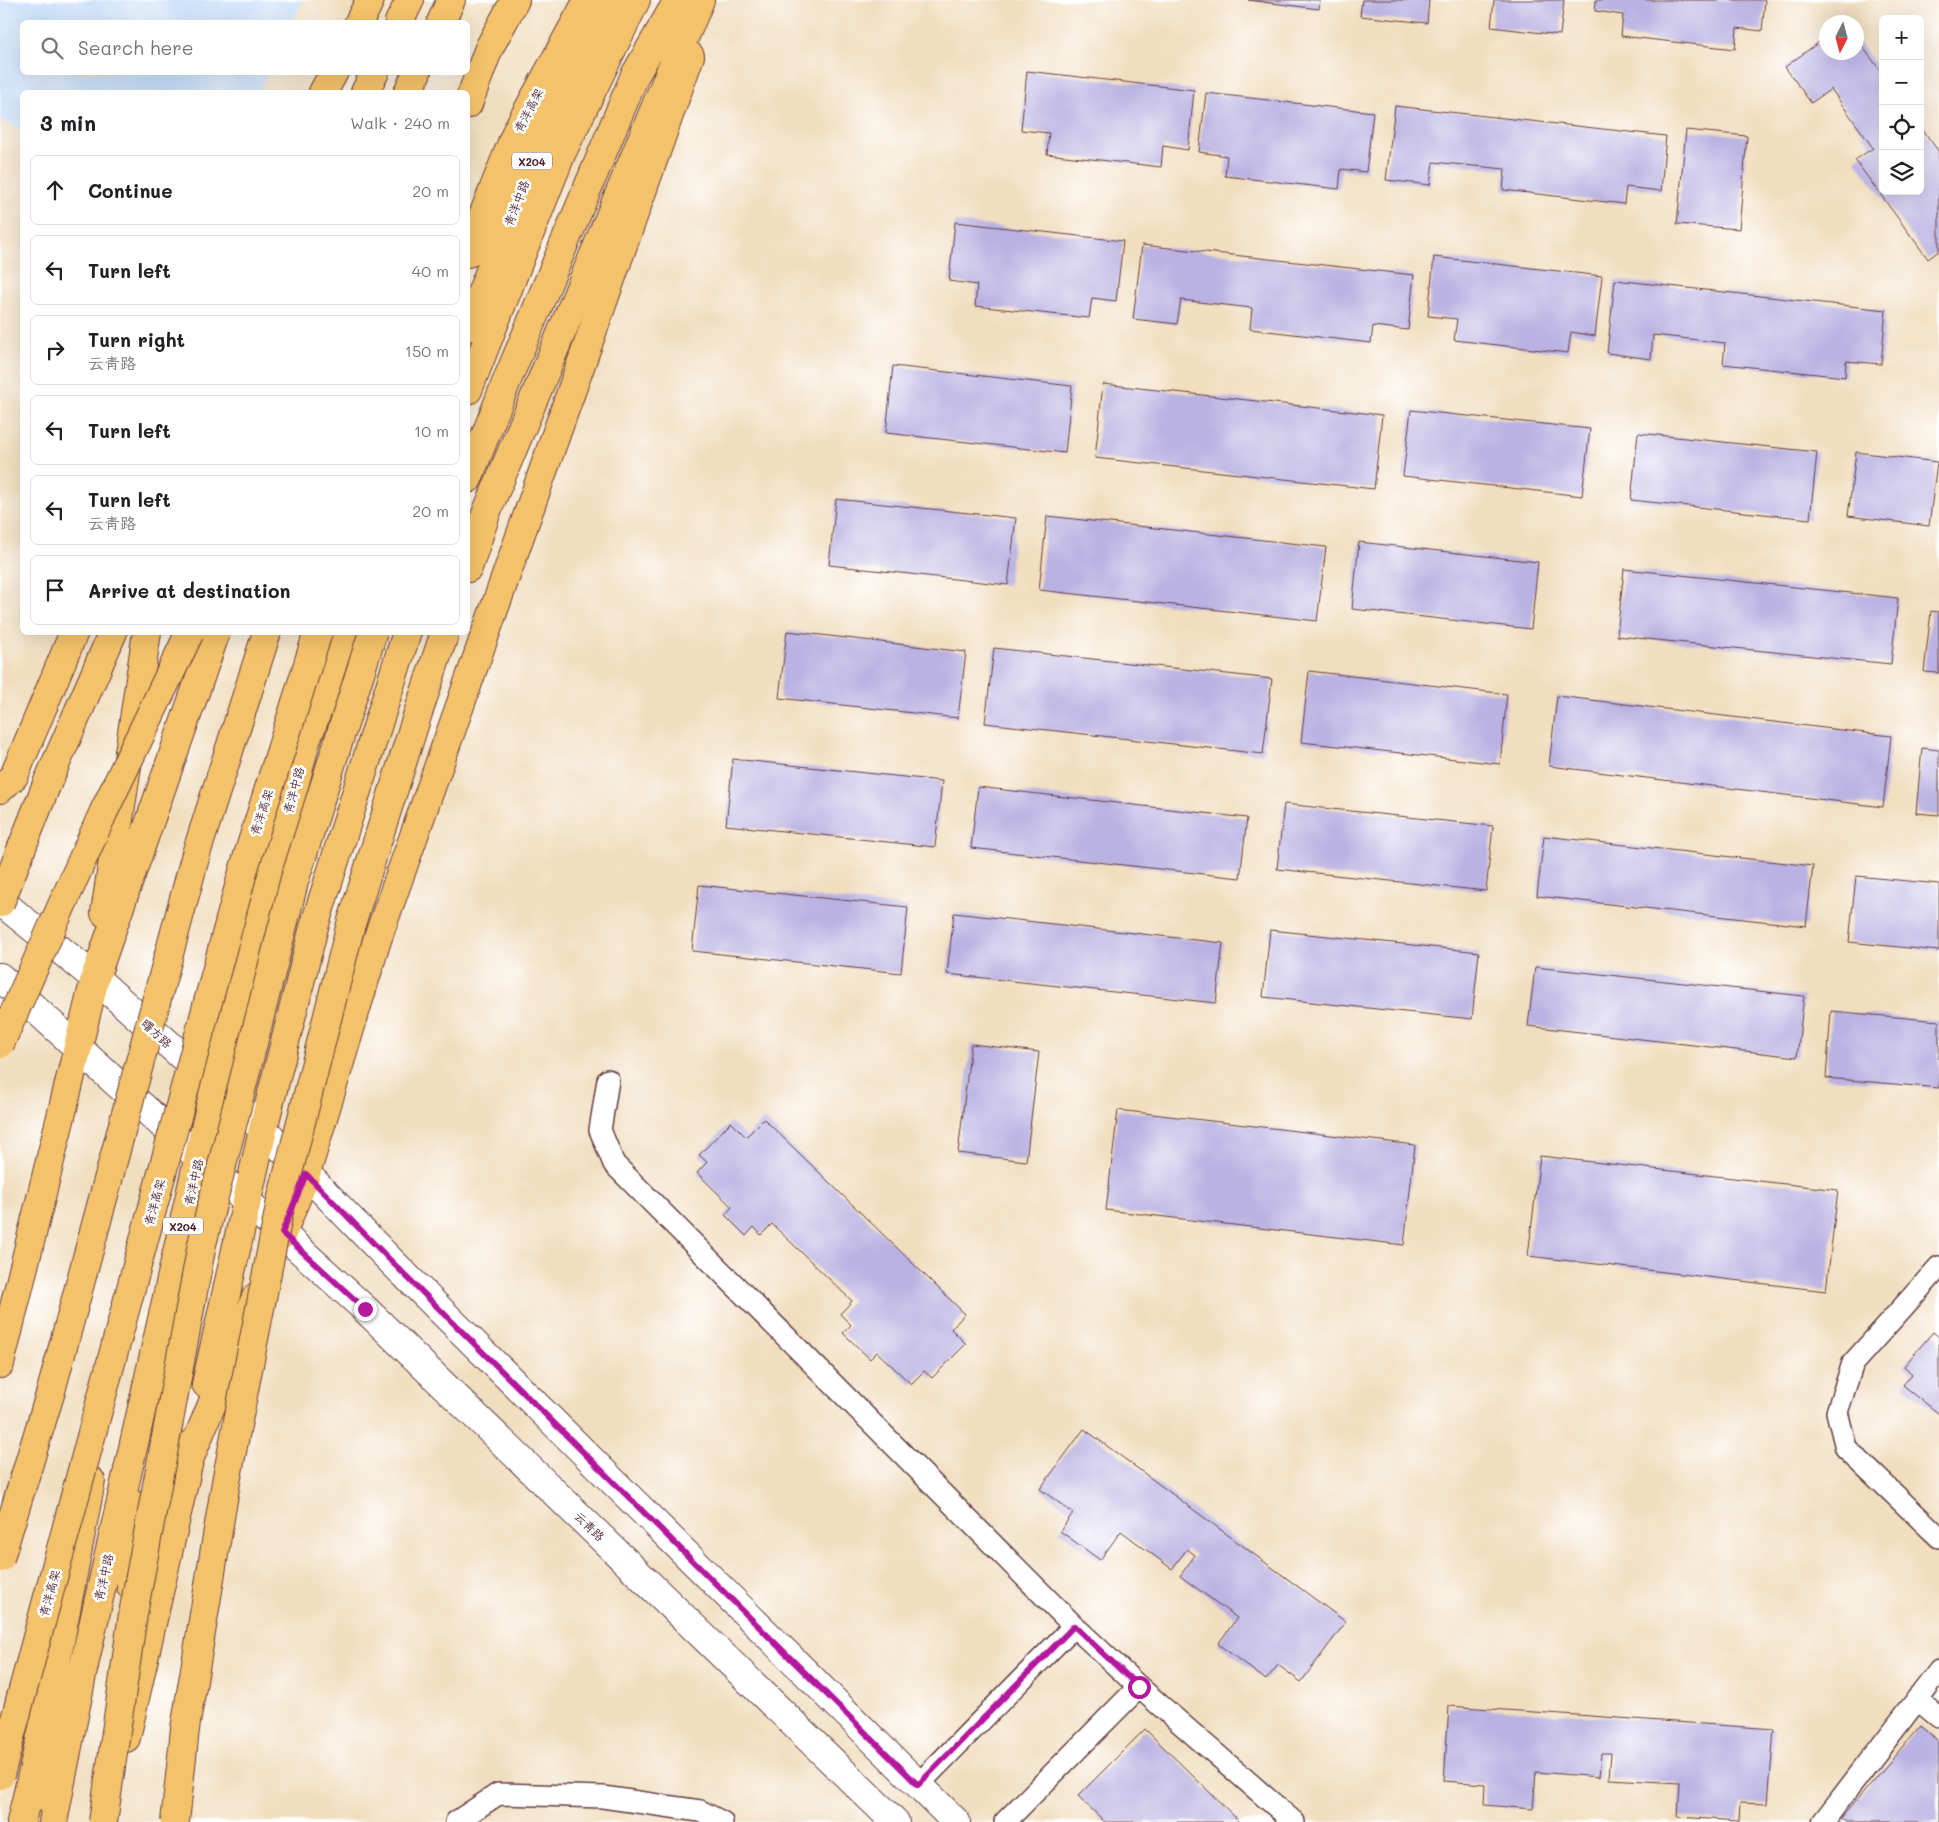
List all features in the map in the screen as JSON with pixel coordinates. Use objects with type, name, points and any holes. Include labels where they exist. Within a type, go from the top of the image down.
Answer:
[{"type":"main road","points":[[360,20],[370,0]]},
{"type":"main road","points":[[400,20],[410,0]]},
{"type":"main road","points":[[442,20],[451,0]]},
{"type":"main road","points":[[467,90],[515,0]]},
{"type":"main road","name":"青洋高架","points":[[470,248],[517,130],[588,0]]},
{"type":"main road","name":"青洋中路","points":[[470,322],[532,162],[600,14],[609,0]]},
{"type":"main road","points":[[470,385],[562,152],[636,0]]},
{"type":"main road","points":[[470,474],[635,76],[678,0]]},
{"type":"main road","points":[[470,562],[487,511],[700,0]]},
{"type":"main road","points":[[189,1460],[306,1174],[377,940],[709,0]]},
{"type":"main road","points":[[470,99],[489,48]]},
{"type":"main road","points":[[325,90],[332,75]]},
{"type":"main road","points":[[366,90],[374,75]]},
{"type":"main road","points":[[409,90],[416,75]]},
{"type":"main road","points":[[0,789],[14,776],[73,635]]},
{"type":"main road","points":[[0,902],[46,786],[112,635]]},
{"type":"main road","points":[[0,1364],[95,978],[147,635]]},
{"type":"main road","points":[[0,1044],[104,811],[189,635]]},
{"type":"main road","points":[[95,978],[215,635]]},
{"type":"main road","points":[[0,1558],[51,1391],[196,854],[266,635]]},
{"type":"main road","name":"青洋高架","points":[[0,1775],[244,868],[317,635]]},
{"type":"main road","name":"青洋中路","points":[[28,1822],[84,1665],[215,1084],[306,741],[347,635]]},
{"type":"main road","points":[[103,1822],[134,1614],[202,1244],[294,882],[372,635]]},
{"type":"main road","points":[[108,1822],[263,1129],[314,926],[405,635]]},
{"type":"main road","points":[[175,1822],[185,1729],[226,1482],[281,1201],[351,924],[417,716],[445,635]]},
{"type":"main road","points":[[21,1822],[45,1719],[118,1336]]},
{"type":"main road","points":[[129,1725],[132,1447]]},
{"type":"main road","points":[[53,1822],[84,1665]]},
{"type":"street","name":"曙方路","points":[[0,902],[95,978],[215,1084],[263,1129],[306,1174]]},
{"type":"street","points":[[0,977],[282,1233]]},
{"type":"street","points":[[306,1174],[405,1275],[956,1822]]},
{"type":"street","name":"云青路","points":[[282,1233],[365,1309],[895,1822]]},
{"type":"lane","points":[[608,1080],[600,1130],[614,1164],[1074,1626],[1139,1687],[1294,1822]]},
{"type":"lane","points":[[1939,1267],[1853,1363],[1837,1412],[1846,1448],[1939,1537]]},
{"type":"lane","points":[[918,1785],[1074,1626]]},
{"type":"lane","points":[[1824,1822],[1939,1671]]},
{"type":"lane","points":[[1005,1822],[1139,1687]]},
{"type":"lane","points":[[1917,1700],[1939,1718]]},
{"type":"lane","points":[[456,1822],[498,1794],[602,1797],[700,1811],[722,1822]]},
{"type":"shaded area","points":[[0,0],[303,0],[293,20],[20,20],[20,75],[267,75],[259,90],[20,90],[20,129],[0,120]]},
{"type":"building","points":[[1248,0],[1320,0],[1319,9]]},
{"type":"building","points":[[1362,0],[1429,0],[1427,23],[1360,16]]},
{"type":"building","points":[[1494,0],[1564,0],[1560,35],[1491,27]]},
{"type":"building","points":[[1596,0],[1765,0],[1762,31],[1737,28],[1735,49],[1621,36],[1623,15],[1595,11]]},
{"type":"building","points":[[1819,42],[1819,60],[1864,60],[1864,49],[1879,69],[1879,193],[1855,160],[1873,148],[1831,89],[1811,103],[1785,67]]},
{"type":"building","points":[[1027,71],[1194,90],[1188,150],[1163,146],[1161,167],[1047,154],[1049,133],[1021,130]]},
{"type":"building","points":[[1206,93],[1373,112],[1366,172],[1341,169],[1339,189],[1225,176],[1227,156],[1199,152]]},
{"type":"building","points":[[1395,106],[1666,136],[1661,191],[1626,187],[1624,204],[1503,190],[1505,169],[1433,162],[1430,185],[1386,180]]},
{"type":"building","points":[[1686,130],[1747,136],[1739,229],[1677,224]]},
{"type":"building","points":[[1924,131],[1939,152],[1939,251],[1928,259],[1881,195],[1924,195]]},
{"type":"building","points":[[955,222],[1123,241],[1116,301],[1092,298],[1089,318],[975,306],[977,285],[949,281]]},
{"type":"building","points":[[1142,245],[1414,275],[1408,330],[1373,326],[1371,343],[1250,329],[1252,308],[1181,300],[1177,324],[1133,319]]},
{"type":"building","points":[[1434,257],[1602,276],[1595,336],[1571,332],[1568,353],[1454,340],[1457,319],[1428,316]]},
{"type":"building","points":[[1615,280],[1886,310],[1881,364],[1846,361],[1845,377],[1723,364],[1725,343],[1653,335],[1651,359],[1607,353]]},
{"type":"building","points":[[893,366],[1072,386],[1065,453],[886,433]]},
{"type":"building","points":[[1103,384],[1382,415],[1374,489],[1095,458]]},
{"type":"building","points":[[1411,410],[1590,429],[1582,496],[1403,476]]},
{"type":"building","points":[[1638,433],[1817,452],[1810,519],[1631,500]]},
{"type":"building","points":[[1856,452],[1937,462],[1929,526],[1848,516]]},
{"type":"building","points":[[836,499],[1016,518],[1008,585],[829,565]]},
{"type":"building","points":[[1047,516],[1326,547],[1317,621],[1039,590]]},
{"type":"building","points":[[1359,542],[1538,562],[1531,629],[1352,609]]},
{"type":"building","points":[[1624,569],[1898,598],[1891,664],[1617,636]]},
{"type":"building","points":[[1931,611],[1939,612],[1939,673],[1924,672]]},
{"type":"building","points":[[787,631],[966,652],[958,718],[779,698]]},
{"type":"building","points":[[994,648],[1272,679],[1263,754],[985,723]]},
{"type":"building","points":[[1309,671],[1507,694],[1500,764],[1301,742]]},
{"type":"building","points":[[1557,696],[1891,736],[1883,807],[1549,766]]},
{"type":"building","points":[[1922,748],[1939,750],[1939,815],[1916,813]]},
{"type":"building","points":[[733,759],[942,781],[935,847],[726,825]]},
{"type":"building","points":[[978,787],[1247,818],[1240,878],[971,848]]},
{"type":"building","points":[[1284,804],[1493,826],[1486,891],[1277,869]]},
{"type":"building","points":[[1544,836],[1813,866],[1806,926],[1537,896]]},
{"type":"building","points":[[1856,876],[1939,884],[1939,951],[1849,942]]},
{"type":"building","points":[[699,885],[908,907],[901,973],[692,951]]},
{"type":"building","points":[[954,913],[1223,943],[1216,1003],[947,974]]},
{"type":"building","points":[[1270,930],[1479,952],[1472,1019],[1263,997]]},
{"type":"building","points":[[1535,967],[1804,996],[1797,1057],[1528,1026]]},
{"type":"building","points":[[1831,1011],[1939,1021],[1939,1088],[1826,1078]]},
{"type":"building","points":[[971,1044],[1039,1052],[1026,1161],[958,1153]]},
{"type":"building","points":[[1118,1110],[1415,1145],[1404,1245],[1106,1210]]},
{"type":"building","points":[[764,1119],[965,1314],[951,1329],[966,1344],[932,1378],[924,1371],[911,1384],[877,1352],[870,1359],[843,1333],[851,1325],[840,1314],[852,1301],[772,1224],[761,1235],[754,1227],[746,1236],[725,1215],[732,1207],[697,1173],[707,1162],[699,1155],[731,1122],[746,1137]]},
{"type":"building","points":[[1540,1156],[1838,1190],[1826,1291],[1528,1256]]},
{"type":"building","points":[[1933,1332],[1939,1337],[1939,1414],[1903,1385],[1912,1374],[1904,1366]]},
{"type":"building","points":[[1084,1429],[1346,1622],[1301,1682],[1278,1665],[1266,1680],[1218,1644],[1237,1618],[1180,1576],[1195,1555],[1187,1549],[1172,1569],[1121,1531],[1100,1560],[1060,1531],[1073,1513],[1040,1489]]},
{"type":"building","points":[[1449,1706],[1774,1729],[1768,1804],[1740,1803],[1739,1821],[1678,1817],[1680,1783],[1609,1779],[1611,1753],[1601,1753],[1599,1777],[1536,1772],[1533,1809],[1484,1805],[1485,1784],[1444,1781]]},
{"type":"building","points":[[1920,1726],[1939,1742],[1939,1822],[1847,1822],[1842,1818]]},
{"type":"building","points":[[1145,1729],[1240,1822],[1105,1822],[1078,1796]]},
{"type":"route","points":[[365,1309],[282,1233],[306,1174],[391,1261],[918,1785],[1074,1626],[1139,1687]]}]
